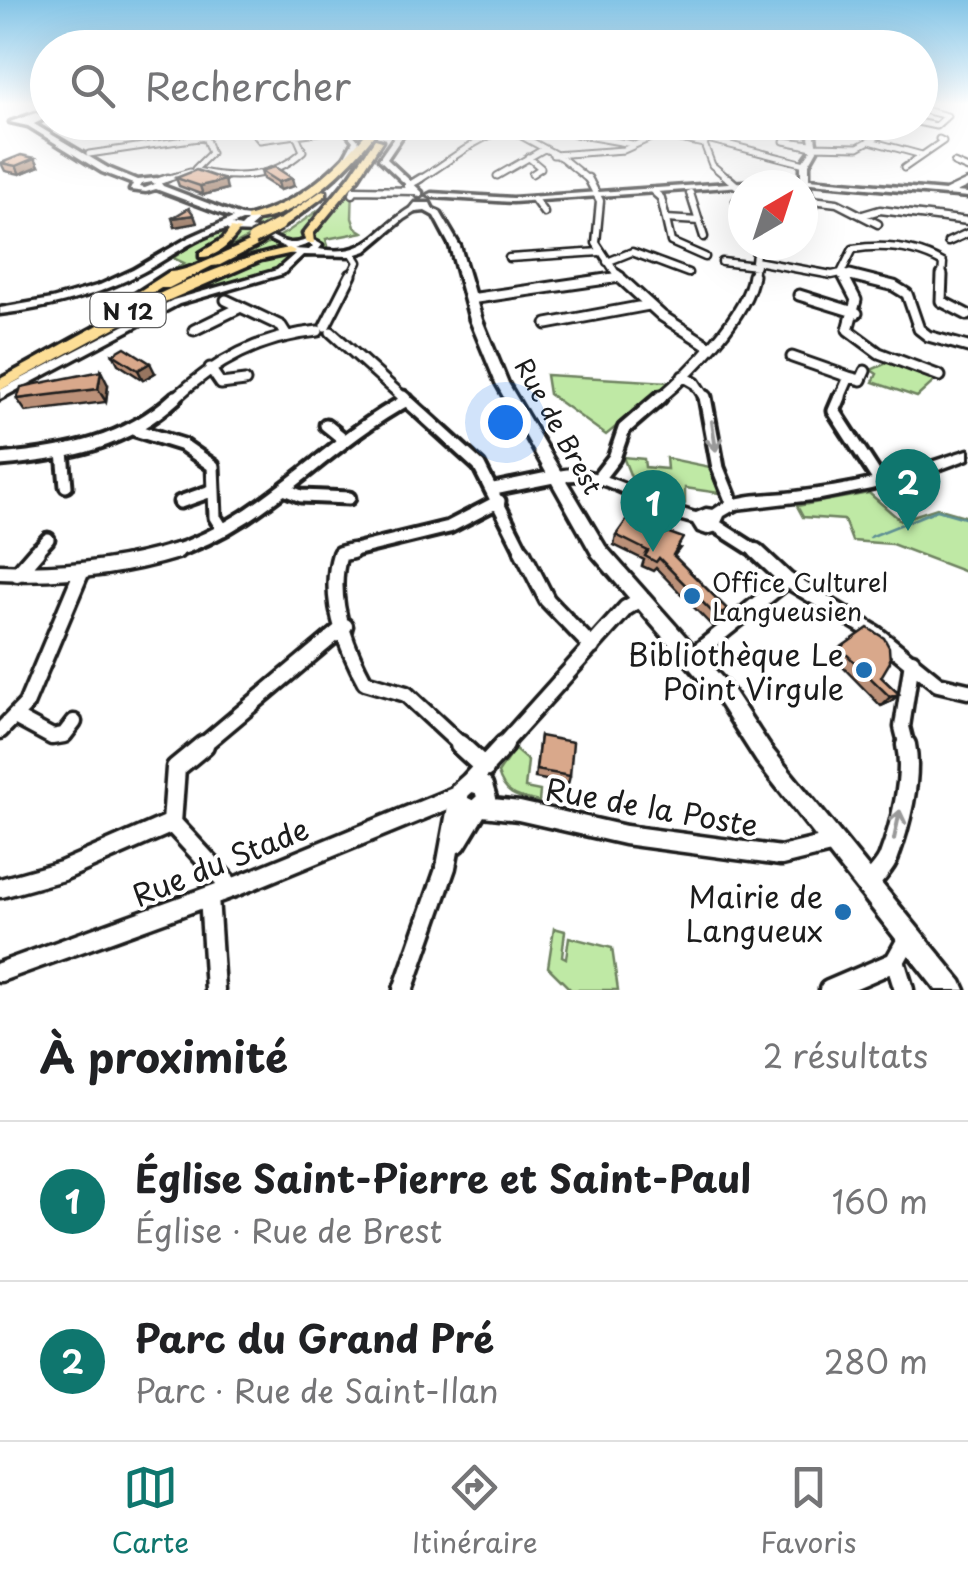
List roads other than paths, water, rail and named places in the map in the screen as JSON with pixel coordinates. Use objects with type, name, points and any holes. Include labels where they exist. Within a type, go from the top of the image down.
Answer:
[{"type":"highway","points":[[110,314],[336,171],[360,149]]},
{"type":"highway","name":"N 12","points":[[281,226],[347,172],[363,149]]},
{"type":"highway","name":"N 12","points":[[0,383],[243,228],[281,226],[339,186],[372,149]]},
{"type":"highway","points":[[0,383],[147,305],[258,257],[300,248],[372,149]]},
{"type":"highway","name":"N 12","points":[[0,373],[110,314],[243,228]]},
{"type":"main road","name":"Rue de Brest","points":[[389,149],[383,158],[437,214],[455,246],[493,364],[599,552],[692,656],[952,990]]},
{"type":"street","points":[[79,149],[106,170],[140,182]]},
{"type":"street","points":[[82,149],[140,182]]},
{"type":"street","points":[[89,154],[124,149]]},
{"type":"street","points":[[140,182],[133,186],[136,190],[194,171],[210,153],[209,149]]},
{"type":"street","points":[[194,171],[235,178],[279,168],[296,160],[302,149]]},
{"type":"street","points":[[336,171],[355,149]]},
{"type":"street","points":[[157,186],[243,228],[300,248],[352,254],[372,246],[482,149]]},
{"type":"street","points":[[544,149],[586,177],[598,193],[602,209],[595,238],[607,262],[649,305],[709,346]]},
{"type":"street","points":[[498,176],[544,149]]},
{"type":"street","points":[[554,155],[625,149]]},
{"type":"street","points":[[708,149],[712,165],[728,177]]},
{"type":"street","points":[[748,149],[805,164]]},
{"type":"street","points":[[805,170],[811,149]]},
{"type":"street","points":[[900,149],[922,155]]},
{"type":"street","points":[[904,168],[931,149]]},
{"type":"street","points":[[528,157],[541,168],[532,174]]},
{"type":"street","points":[[954,163],[968,169]]},
{"type":"street","points":[[818,181],[968,195]]},
{"type":"street","points":[[947,193],[968,182]]},
{"type":"street","points":[[353,194],[354,190],[421,199],[534,199],[728,183]]},
{"type":"street","points":[[653,191],[661,198],[671,242],[706,257]]},
{"type":"street","points":[[690,193],[704,237]]},
{"type":"street","points":[[534,199],[544,214]]},
{"type":"street","points":[[818,200],[837,203],[878,224]]},
{"type":"street","points":[[863,215],[880,210],[968,222]]},
{"type":"street","points":[[666,219],[699,220]]},
{"type":"street","points":[[0,312],[45,304],[100,287],[146,267],[200,234],[243,228]]},
{"type":"street","points":[[948,242],[968,232]]},
{"type":"street","points":[[0,396],[176,302],[280,272],[300,248]]},
{"type":"street","points":[[841,273],[852,248],[925,254],[943,263],[942,302],[968,315]]},
{"type":"street","points":[[509,258],[600,252]]},
{"type":"street","points":[[607,262],[632,252],[688,273]]},
{"type":"street","points":[[324,330],[358,262],[352,254]]},
{"type":"street","points":[[600,476],[614,458],[624,429],[684,376],[737,314],[752,284],[756,260]]},
{"type":"street","points":[[722,262],[841,273],[894,286],[906,294],[919,329],[928,336],[968,347]]},
{"type":"street","points":[[841,273],[852,283],[856,313],[848,330],[886,359],[940,376]]},
{"type":"street","points":[[470,299],[620,277]]},
{"type":"street","points":[[799,295],[856,313]]},
{"type":"street","points":[[226,300],[281,326],[286,334]]},
{"type":"street","points":[[547,324],[649,305]]},
{"type":"street","points":[[194,330],[241,307]]},
{"type":"street","points":[[0,460],[63,452],[134,430],[210,368],[240,351],[286,334],[324,330],[479,466],[547,600],[592,647]]},
{"type":"street","points":[[792,358],[860,380],[865,371]]},
{"type":"street","points":[[210,368],[221,384],[245,381]]},
{"type":"street","points":[[684,376],[699,384],[706,394],[718,468],[733,505]]},
{"type":"street","points":[[849,377],[834,411],[880,482]]},
{"type":"street","points":[[0,572],[81,573],[173,554],[223,530],[284,489],[342,438],[406,400]]},
{"type":"street","points":[[326,426],[342,438]]},
{"type":"street","points":[[134,430],[183,446],[213,466],[215,517],[223,530]]},
{"type":"street","points":[[63,452],[66,486]]},
{"type":"street","points":[[709,520],[733,505],[848,491],[968,454]]},
{"type":"street","points":[[403,990],[476,793],[406,694],[365,682],[355,666],[334,566],[340,554],[449,527],[496,495],[553,476],[582,472],[600,476],[680,517],[709,520],[758,552],[787,580],[864,625],[938,684],[968,691]]},
{"type":"street","points":[[284,489],[301,496],[349,498]]},
{"type":"street","points":[[180,502],[214,490]]},
{"type":"street","points":[[17,574],[48,539]]},
{"type":"street","points":[[0,731],[16,717],[43,668],[81,573]]},
{"type":"street","points":[[692,656],[787,580]]},
{"type":"street","name":"Rue du Stade","points":[[0,972],[476,793],[592,647],[626,608],[641,599]]},
{"type":"street","points":[[172,824],[176,806],[171,784],[176,768],[344,626]]},
{"type":"street","points":[[868,885],[888,862],[894,842],[909,758],[902,727],[912,661]]},
{"type":"street","points":[[16,717],[52,737],[64,735],[74,722]]},
{"type":"street","name":"Rue de la Poste","points":[[476,793],[519,811],[625,835],[780,856],[834,843]]},
{"type":"street","points":[[172,824],[231,888]]},
{"type":"street","points":[[1,888],[62,871],[172,824]]},
{"type":"street","points":[[208,896],[215,990]]},
{"type":"street","points":[[904,990],[892,962],[894,953],[908,936]]},
{"type":"street","points":[[829,990],[892,962]]},
{"type":"waterway","points":[[870,537],[937,510],[968,519]]},
{"type":"place","name":"Parc du Grand Pré","points":[[908,531]]},
{"type":"place","name":"Église Saint-Pierre et Saint-Paul","points":[[653,552]]},
{"type":"place","name":"Office Culturel Langueusien","points":[[692,596]]},
{"type":"place","name":"Bibliothèque Le Point Virgule","points":[[864,670]]},
{"type":"place","name":"Mairie de Langueux","points":[[843,912]]}]
